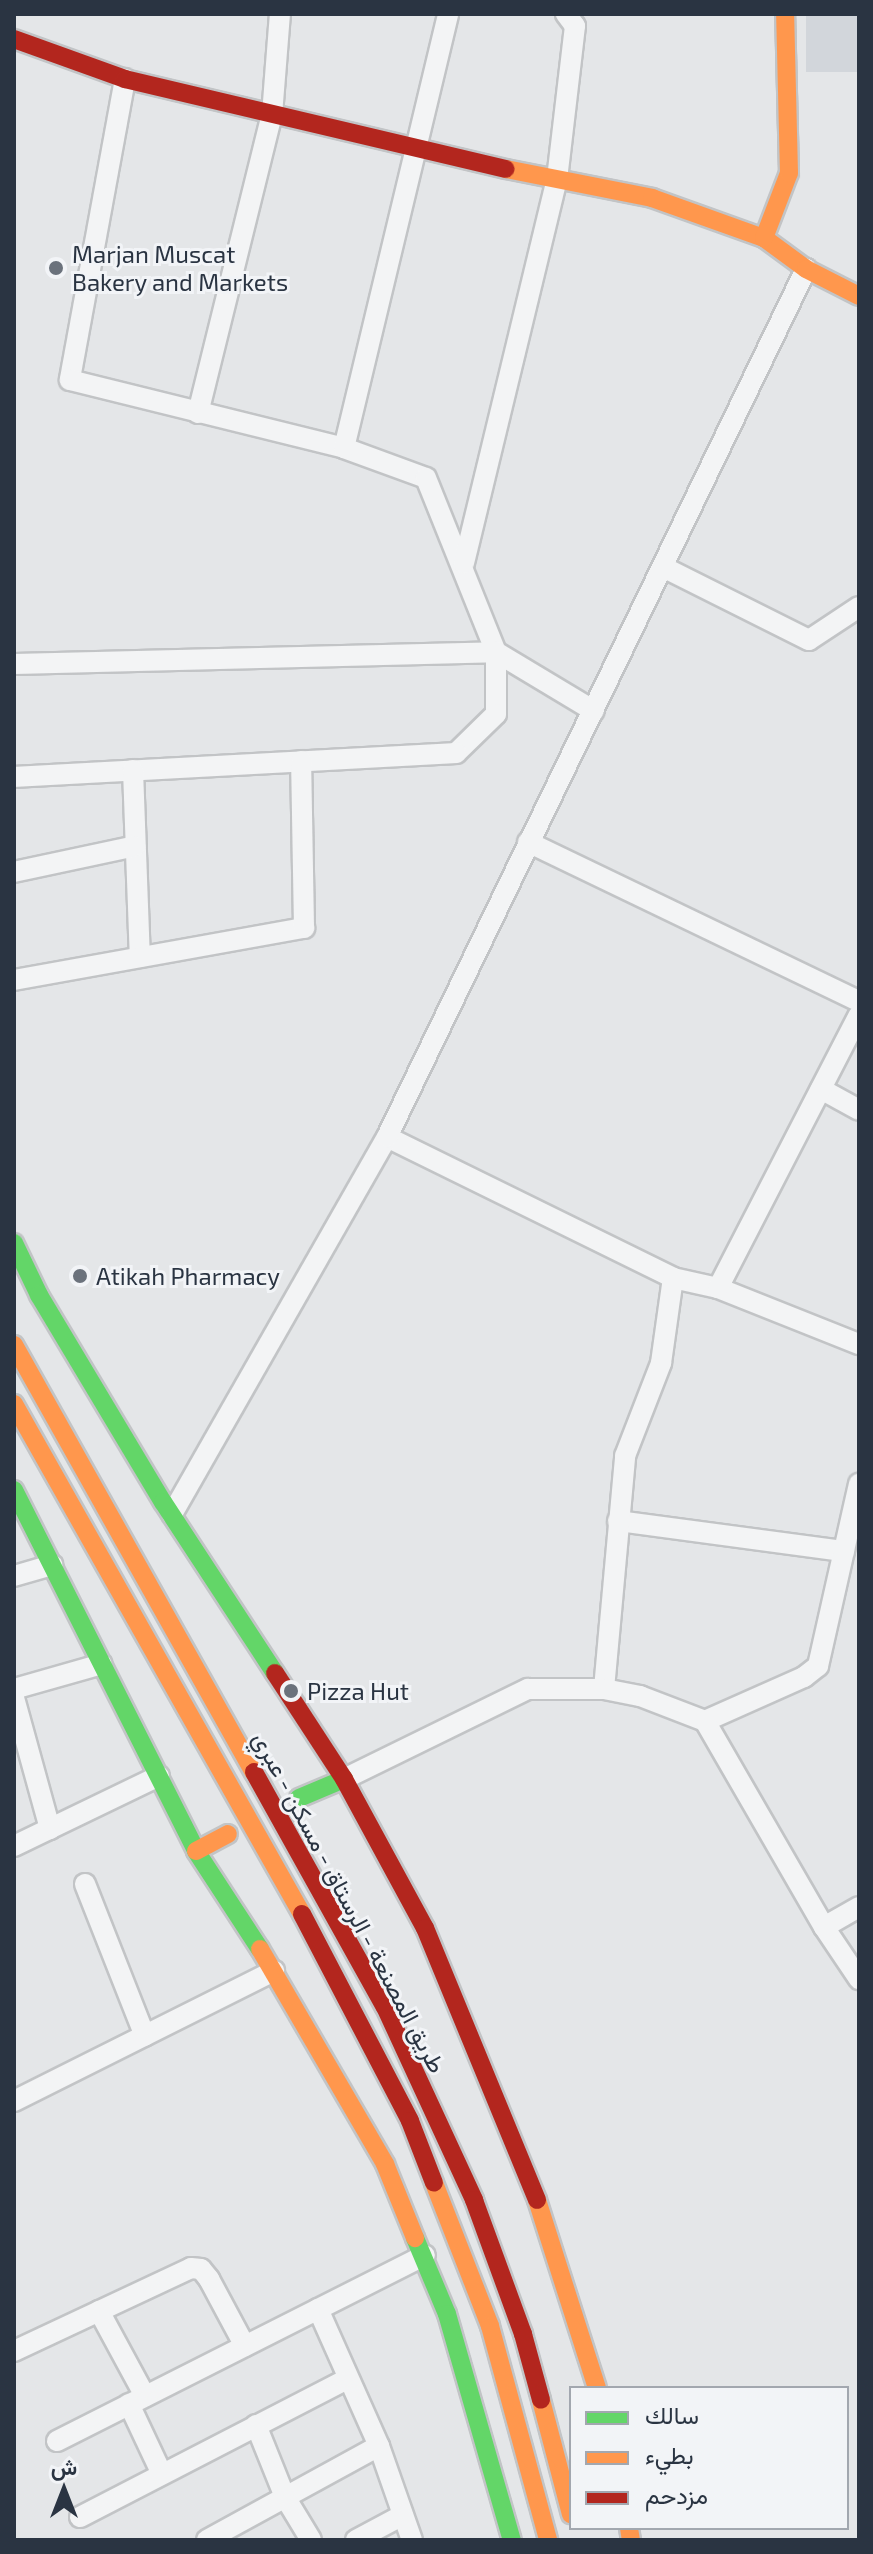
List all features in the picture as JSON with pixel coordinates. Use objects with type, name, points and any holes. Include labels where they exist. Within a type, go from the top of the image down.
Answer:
[{"type":"main road","points":[[764,238],[789,173],[785,14]]},
{"type":"main road","points":[[14,39],[125,79],[417,152],[652,198],[764,238],[806,269],[859,296]]},
{"type":"main road","points":[[14,1243],[39,1295],[172,1514],[344,1779],[425,1928],[513,2134],[563,2267],[596,2386]]},
{"type":"main road","name":"طريق المصنعة - الرستاق - مسكن - عبري","points":[[14,1345],[392,2020],[474,2200],[523,2334],[569,2506]]},
{"type":"main road","name":"طريق المصنعة - الرستاق - مسكن - عبري","points":[[14,1404],[338,1978],[405,2111],[490,2326],[548,2540]]},
{"type":"main road","points":[[14,1490],[196,1851],[274,1971],[385,2164],[425,2255],[472,2389],[512,2540]]},
{"type":"main road","points":[[299,1798],[344,1779]]},
{"type":"main road","points":[[196,1851],[228,1834]]},
{"type":"street","points":[[198,413],[272,115],[280,14]]},
{"type":"street","points":[[344,448],[448,14]]},
{"type":"street","points":[[464,563],[557,179],[575,26],[566,14]]},
{"type":"street","points":[[14,777],[456,753],[496,714],[496,652],[464,563],[426,478],[344,448],[70,380],[125,79]]},
{"type":"street","points":[[172,1514],[387,1137],[806,269]]},
{"type":"street","points":[[663,567],[809,640],[859,607]]},
{"type":"street","points":[[14,664],[496,652],[594,711]]},
{"type":"street","points":[[14,980],[304,928],[301,761]]},
{"type":"street","points":[[133,770],[140,957]]},
{"type":"street","points":[[528,842],[859,1001]]},
{"type":"street","points":[[14,872],[135,846]]},
{"type":"street","points":[[718,1288],[859,1015]]},
{"type":"street","points":[[821,1089],[859,1110]]},
{"type":"street","points":[[387,1137],[673,1278],[718,1288],[859,1344]]},
{"type":"street","points":[[604,1689],[625,1456],[661,1363],[673,1278]]},
{"type":"street","points":[[705,1721],[804,1677],[818,1666],[848,1565],[859,1485]]},
{"type":"street","points":[[618,1521],[848,1565]]},
{"type":"street","points":[[14,1576],[52,1565]]},
{"type":"street","points":[[14,1689],[102,1664]]},
{"type":"street","points":[[344,1779],[528,1689],[604,1689],[640,1696],[705,1721],[824,1927],[859,1979]]},
{"type":"street","points":[[14,1698],[50,1829]]},
{"type":"street","points":[[14,1846],[159,1776]]},
{"type":"street","points":[[85,1884],[145,2036]]},
{"type":"street","points":[[824,1927],[859,1907]]},
{"type":"street","points":[[14,2101],[274,1971]]},
{"type":"street","points":[[57,2441],[425,2255]]},
{"type":"street","points":[[14,2351],[191,2268],[201,2269],[245,2346]]},
{"type":"street","points":[[318,2309],[379,2446],[412,2540]]},
{"type":"street","points":[[99,2311],[137,2400],[162,2474]]},
{"type":"street","points":[[80,2517],[347,2379]]},
{"type":"street","points":[[256,2425],[285,2497],[311,2540]]},
{"type":"street","points":[[207,2540],[379,2446]]},
{"type":"street","points":[[356,2540],[403,2515]]},
{"type":"shaded area","points":[[806,14],[859,14],[859,72],[806,72]]},
{"type":"traffic: fast","points":[[14,1243],[39,1295],[163,1502],[275,1673]]},
{"type":"traffic: fast","points":[[14,1490],[196,1851],[260,1949]]},
{"type":"traffic: fast","points":[[299,1798],[344,1779]]},
{"type":"traffic: fast","points":[[415,2238],[447,2314],[512,2540]]},
{"type":"traffic: slow","points":[[764,238],[789,173],[785,14]]},
{"type":"traffic: slow","points":[[506,169],[652,198],[764,238],[806,269],[859,296]]},
{"type":"traffic: slow","points":[[14,1345],[254,1772]]},
{"type":"traffic: slow","points":[[14,1404],[302,1914]]},
{"type":"traffic: slow","points":[[196,1851],[228,1834]]},
{"type":"traffic: slow","points":[[260,1949],[385,2164],[415,2238]]},
{"type":"traffic: slow","points":[[434,2183],[490,2326],[548,2540]]},
{"type":"traffic: slow","points":[[537,2200],[596,2386]]},
{"type":"traffic: slow","points":[[541,2400],[569,2506]]},
{"type":"traffic: slow","points":[[629,2530],[631,2540]]},
{"type":"traffic: jam","points":[[14,39],[125,79],[506,169]]},
{"type":"traffic: jam","points":[[275,1673],[344,1779],[425,1928],[537,2200]]},
{"type":"traffic: jam","points":[[254,1772],[385,2007],[474,2200],[523,2334],[541,2400]]},
{"type":"traffic: jam","points":[[302,1914],[410,2121],[434,2183]]},
{"type":"place","name":"Marjan Muscat Bakery and Markets","points":[[56,268]]},
{"type":"place","name":"Atikah Pharmacy","points":[[80,1276]]},
{"type":"place","name":"Pizza Hut","points":[[291,1691]]}]
